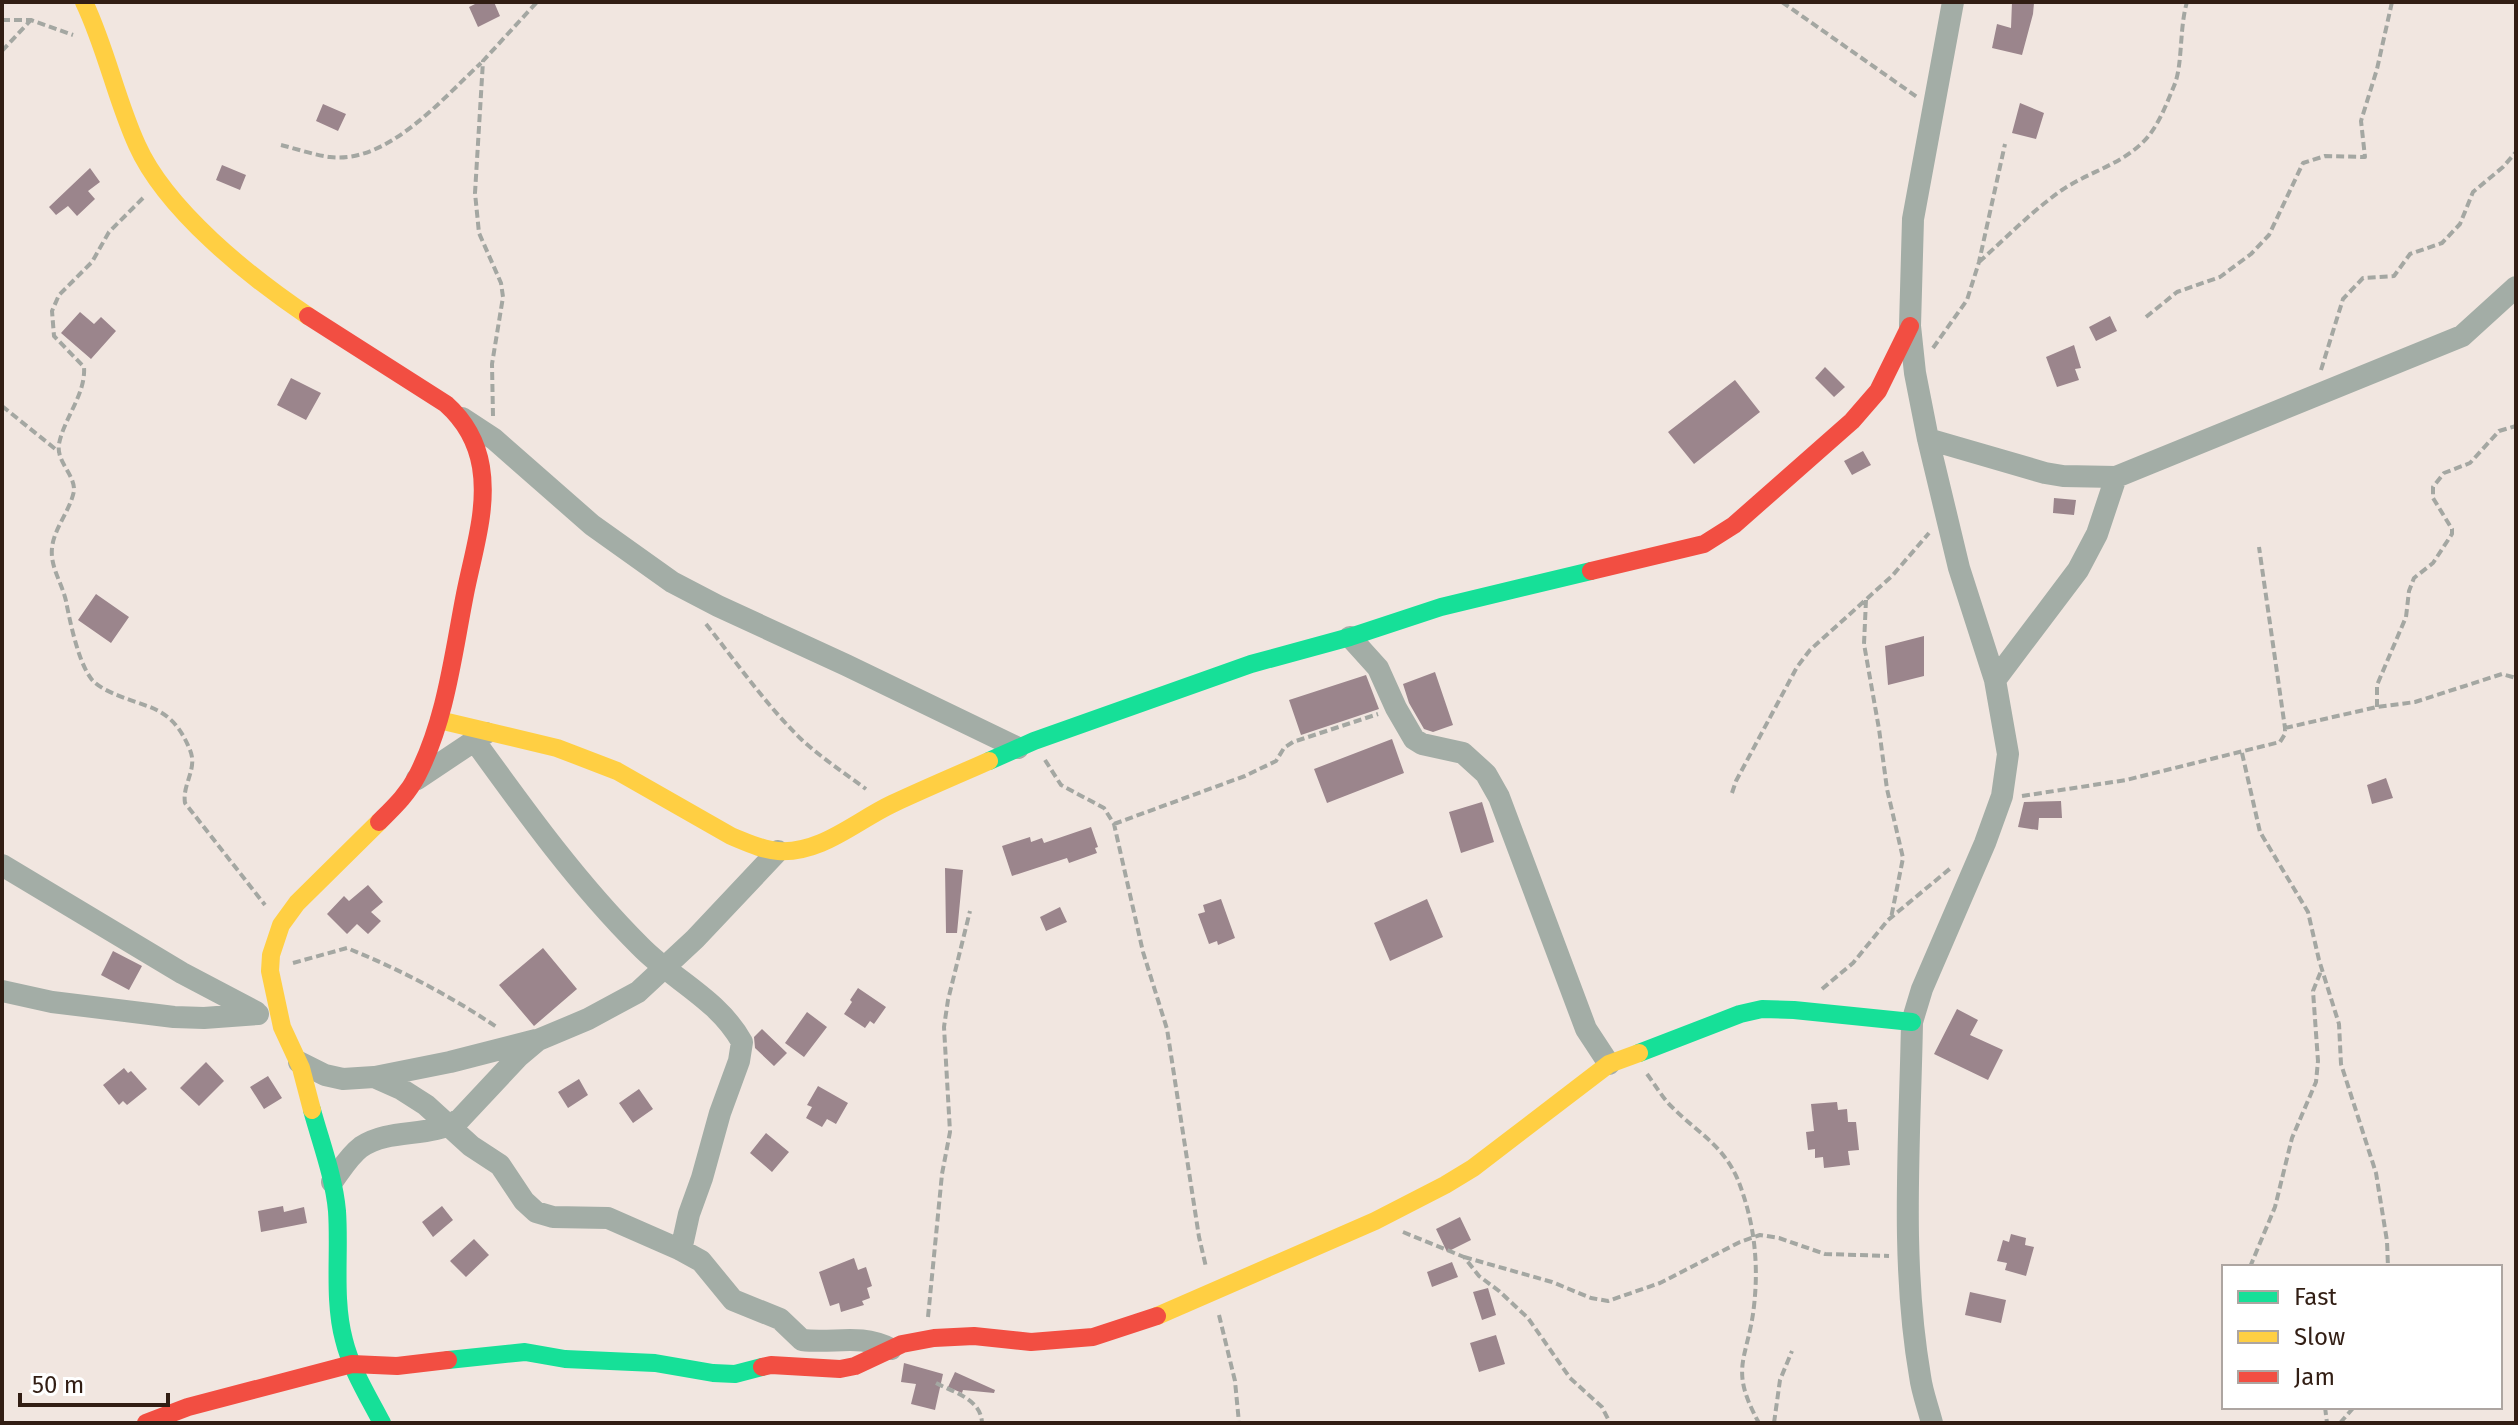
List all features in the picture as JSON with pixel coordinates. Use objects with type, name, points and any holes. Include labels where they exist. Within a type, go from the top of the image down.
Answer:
[{"type":"street","points":[[84,2],[104,46],[136,145],[158,183],[234,258],[278,294],[430,392],[459,417],[494,439],[579,516],[672,582],[846,665],[1026,744]]},
{"type":"street","points":[[1932,1423],[1920,1376],[1911,1304],[1912,1022],[1922,989],[1998,807],[2008,754],[1995,680],[1959,568],[1928,439],[1915,373],[1910,326],[1913,219],[1953,2]]},
{"type":"street","points":[[1928,439],[2045,473],[2116,477],[2462,336],[2516,287]]},
{"type":"street","points":[[439,720],[482,735],[557,748],[635,781],[750,844],[778,851],[799,849],[824,842],[889,805],[1026,744],[1251,664],[1350,637],[1441,607],[1704,544],[1720,535],[1852,421],[1878,391],[1910,326]]},
{"type":"street","points":[[382,1423],[352,1364],[343,1338],[337,1211],[332,1182],[299,1062],[282,1027],[270,971],[271,955],[281,925],[297,903],[406,796],[417,779],[439,720],[451,674],[482,498],[477,452],[459,417]]},
{"type":"street","points":[[1995,680],[2078,570],[2097,534],[2116,477]]},
{"type":"street","points":[[1350,637],[1378,668],[1414,739],[1422,744],[1463,753],[1486,774],[1499,797],[1586,1029],[1619,1059]]},
{"type":"street","points":[[417,779],[482,735]]},
{"type":"street","points":[[482,735],[564,863],[664,969],[714,1005],[742,1042],[739,1061],[689,1214],[681,1250]]},
{"type":"street","points":[[299,1062],[325,1075],[343,1079],[374,1077],[450,1062],[529,1041],[619,1004],[664,969],[778,851]]},
{"type":"street","points":[[2,865],[182,973],[282,1027]]},
{"type":"street","points":[[2,991],[52,1002],[174,1017],[204,1018],[256,1012]]},
{"type":"street","points":[[146,1423],[188,1407],[352,1364],[397,1366],[525,1352],[565,1359],[655,1363],[735,1374],[771,1365],[840,1369],[855,1366],[902,1344],[934,1338],[974,1336],[1031,1342],[1093,1337],[1161,1315],[1375,1221],[1473,1168],[1619,1059],[1740,1014],[1762,1009],[1912,1022]]},
{"type":"street","points":[[332,1182],[359,1149],[373,1141],[439,1130],[460,1119],[519,1056],[529,1041]]},
{"type":"street","points":[[374,1077],[412,1095],[451,1125],[471,1146],[500,1165],[524,1201],[536,1212],[553,1217],[608,1218],[681,1250],[701,1261],[733,1300],[780,1319],[802,1340],[858,1339],[875,1341],[891,1349]]},
{"type":"path","points":[[281,145],[332,158],[360,154],[388,143],[408,131],[483,61],[537,2]]},
{"type":"path","points":[[1782,2],[1935,110]]},
{"type":"path","points":[[1979,262],[2064,189],[2122,158],[2147,139],[2177,78],[2181,27],[2187,2]]},
{"type":"path","points":[[2146,317],[2177,292],[2220,277],[2251,254],[2269,235],[2303,163],[2325,156],[2365,157],[2361,121],[2392,2]]},
{"type":"path","points":[[2,20],[31,20],[104,46]]},
{"type":"path","points":[[2,51],[31,20]]},
{"type":"path","points":[[483,61],[476,214],[479,233],[501,283],[503,297],[492,364],[494,439]]},
{"type":"path","points":[[1915,373],[1962,310],[1979,262],[2005,144]]},
{"type":"path","points":[[2311,399],[2343,299],[2363,278],[2394,276],[2410,254],[2442,243],[2460,224],[2473,192],[2516,152]]},
{"type":"path","points":[[59,452],[85,374],[84,367],[54,336],[54,304],[92,262],[109,232],[158,183]]},
{"type":"path","points":[[2,406],[59,452],[74,484],[72,499],[53,541],[53,564],[89,676],[103,689],[161,712],[175,722],[193,763],[184,789],[185,803],[270,910],[275,941]]},
{"type":"path","points":[[2377,707],[2377,685],[2406,617],[2414,578],[2433,563],[2452,534],[2433,498],[2433,487],[2444,473],[2470,463],[2499,431],[2516,426]]},
{"type":"path","points":[[1732,793],[1797,667],[1810,650],[1892,576],[1946,513]]},
{"type":"path","points":[[1998,807],[2018,796],[2126,780],[2280,742],[2285,728],[2259,547]]},
{"type":"path","points":[[1866,598],[1864,644],[1887,789],[1903,858],[1891,918]]},
{"type":"path","points":[[702,618],[801,739],[889,805]]},
{"type":"path","points":[[2285,728],[2377,707],[2415,702],[2502,674],[2516,678]]},
{"type":"path","points":[[1114,824],[1245,776],[1276,761],[1284,748],[1293,742],[1396,708]]},
{"type":"path","points":[[1026,744],[1061,785],[1104,808],[1114,824],[1143,952],[1167,1029],[1199,1237],[1235,1381],[1239,1423]]},
{"type":"path","points":[[2242,753],[2260,832],[2304,903],[2339,1024],[2341,1064],[2376,1173],[2388,1265]]},
{"type":"path","points":[[1794,1010],[1853,963],[1891,918],[1953,866]]},
{"type":"path","points":[[934,1338],[927,1310],[942,1174],[950,1132],[944,1027],[970,911]]},
{"type":"path","points":[[270,971],[347,948],[529,1041]]},
{"type":"path","points":[[2251,1265],[2275,1207],[2292,1138],[2316,1082],[2318,1061],[2313,991],[2322,970]]},
{"type":"path","points":[[1619,1059],[1639,1062],[1669,1104],[1710,1139],[1733,1170],[1746,1203],[1755,1236],[1754,1305],[1740,1379],[1759,1423]]},
{"type":"path","points":[[1375,1221],[1464,1257],[1608,1301],[1660,1283],[1755,1236],[1766,1234],[1812,1251],[1833,1255],[1880,1257],[1909,1254]]},
{"type":"path","points":[[1464,1257],[1479,1276],[1528,1318],[1570,1378],[1602,1407],[1610,1423]]},
{"type":"path","points":[[1774,1423],[1780,1380],[1792,1351]]},
{"type":"path","points":[[936,1383],[972,1402],[981,1413],[982,1423]]},
{"type":"building","points":[[479,2],[494,2],[500,16],[478,27],[469,7]]},
{"type":"building","points":[[2012,2],[2034,3],[2022,55],[1992,48],[1997,24],[2011,28]]},
{"type":"building","points":[[2020,103],[2044,113],[2036,139],[2012,133]]},
{"type":"building","points":[[323,104],[346,114],[338,131],[316,121]]},
{"type":"building","points":[[222,165],[246,175],[240,190],[216,180]]},
{"type":"building","points":[[90,168],[100,182],[88,191],[95,199],[77,216],[68,206],[56,215],[49,207]]},
{"type":"building","points":[[80,312],[94,324],[101,317],[116,331],[91,359],[61,333]]},
{"type":"building","points":[[2110,316],[2117,331],[2096,341],[2089,327]]},
{"type":"building","points":[[2074,345],[2081,368],[2075,369],[2079,380],[2057,387],[2046,357]]},
{"type":"building","points":[[1825,367],[1845,387],[1834,397],[1815,378]]},
{"type":"building","points":[[291,378],[321,393],[306,420],[277,405]]},
{"type":"building","points":[[1735,380],[1760,412],[1694,464],[1668,432]]},
{"type":"building","points":[[1863,451],[1871,465],[1852,475],[1844,461]]},
{"type":"building","points":[[2054,498],[2076,500],[2074,515],[2053,513]]},
{"type":"building","points":[[96,594],[129,617],[111,643],[78,620]]},
{"type":"building","points":[[1924,636],[1924,676],[1888,685],[1885,646]]},
{"type":"building","points":[[1435,672],[1453,725],[1433,732],[1424,729],[1409,703],[1403,684]]},
{"type":"building","points":[[1366,675],[1379,709],[1301,735],[1289,700]]},
{"type":"building","points":[[1392,739],[1404,773],[1327,803],[1314,769]]},
{"type":"building","points":[[2386,778],[2393,798],[2372,804],[2367,785]]},
{"type":"building","points":[[2061,801],[2062,818],[2039,818],[2038,830],[2018,827],[2024,802]]},
{"type":"building","points":[[1482,802],[1494,842],[1461,853],[1449,812]]},
{"type":"building","points":[[1091,827],[1097,853],[1069,863],[1067,858],[1012,876],[1002,846],[1030,837],[1031,842],[1042,838],[1044,843]]},
{"type":"building","points":[[945,868],[963,870],[957,933],[946,933]]},
{"type":"building","points":[[368,885],[383,902],[371,912],[381,921],[368,934],[357,924],[347,934],[327,914],[344,896],[349,901]]},
{"type":"building","points":[[1221,899],[1235,938],[1218,945],[1217,941],[1209,944],[1198,914],[1205,912],[1203,905]]},
{"type":"building","points":[[1427,899],[1443,937],[1390,961],[1374,923]]},
{"type":"building","points":[[1060,907],[1067,922],[1046,931],[1040,917]]},
{"type":"building","points":[[543,948],[577,989],[534,1026],[499,985]]},
{"type":"building","points":[[113,951],[142,966],[129,990],[101,975]]},
{"type":"building","points":[[858,988],[886,1007],[874,1024],[870,1021],[865,1028],[844,1014]]},
{"type":"building","points":[[1957,1009],[1978,1020],[1970,1035],[2003,1050],[1988,1080],[1934,1054]]},
{"type":"building","points":[[807,1012],[827,1027],[804,1057],[785,1043]]},
{"type":"building","points":[[762,1029],[787,1053],[774,1066],[755,1048],[754,1037]]},
{"type":"building","points":[[206,1062],[224,1081],[199,1106],[180,1088]]},
{"type":"building","points":[[124,1068],[128,1073],[131,1071],[147,1089],[127,1105],[123,1101],[119,1105],[103,1085]]},
{"type":"building","points":[[268,1076],[282,1098],[264,1109],[250,1087]]},
{"type":"building","points":[[579,1079],[588,1095],[568,1108],[558,1092]]},
{"type":"building","points":[[818,1086],[848,1103],[836,1124],[827,1119],[822,1127],[806,1118],[812,1107],[807,1105]]},
{"type":"building","points":[[639,1089],[653,1109],[633,1123],[619,1103]]},
{"type":"building","points":[[1837,1102],[1838,1110],[1847,1109],[1848,1122],[1856,1122],[1859,1150],[1848,1151],[1850,1165],[1824,1168],[1823,1157],[1815,1158],[1815,1149],[1808,1150],[1806,1132],[1814,1131],[1811,1104]]},
{"type":"building","points":[[766,1133],[789,1152],[772,1172],[750,1153]]},
{"type":"building","points":[[283,1206],[284,1212],[304,1207],[307,1223],[261,1232],[258,1211]]},
{"type":"building","points":[[442,1206],[453,1220],[433,1237],[422,1222]]},
{"type":"building","points":[[1460,1217],[1471,1240],[1447,1252],[1436,1229]]},
{"type":"building","points":[[2011,1234],[2026,1238],[2025,1245],[2034,1247],[2026,1276],[2005,1270],[2007,1263],[1997,1261],[2003,1240],[2009,1242]]},
{"type":"building","points":[[474,1239],[489,1255],[466,1277],[450,1261]]},
{"type":"building","points":[[854,1258],[858,1270],[866,1267],[872,1286],[867,1288],[870,1298],[862,1301],[864,1305],[841,1312],[839,1303],[830,1306],[819,1272]]},
{"type":"building","points":[[1452,1262],[1458,1277],[1432,1287],[1427,1272]]},
{"type":"building","points":[[1488,1288],[1496,1315],[1482,1320],[1473,1292]]},
{"type":"building","points":[[1970,1292],[2006,1300],[2001,1323],[1965,1315]]},
{"type":"building","points":[[1496,1335],[1505,1364],[1479,1372],[1470,1343]]},
{"type":"building","points":[[904,1363],[943,1374],[935,1410],[911,1404],[916,1384],[901,1382]]},
{"type":"building","points":[[955,1372],[995,1390],[994,1393],[963,1390],[962,1393],[948,1387]]},
{"type":"traffic: fast","points":[[989,761],[1034,741],[1251,664],[1350,637],[1441,607],[1591,571]]},
{"type":"traffic: fast","points":[[1639,1053],[1740,1014],[1762,1009],[1912,1022]]},
{"type":"traffic: fast","points":[[312,1110],[335,1198],[339,1308],[344,1340],[355,1372],[382,1423]]},
{"type":"traffic: fast","points":[[448,1360],[525,1352],[565,1359],[655,1363],[713,1373],[735,1374],[762,1367]]},
{"type":"traffic: slow","points":[[84,2],[130,128],[150,169],[168,194],[212,240],[261,282],[308,316]]},
{"type":"traffic: slow","points":[[439,720],[557,748],[617,771],[731,836],[778,851],[794,851],[823,842],[892,804],[989,761]]},
{"type":"traffic: slow","points":[[312,1110],[301,1068],[282,1027],[270,971],[271,955],[281,925],[297,903],[379,822]]},
{"type":"traffic: slow","points":[[1157,1316],[1375,1221],[1445,1185],[1473,1168],[1609,1064],[1639,1053]]},
{"type":"traffic: jam","points":[[308,316],[446,404],[469,433],[481,467],[483,499],[479,531],[442,709],[417,776],[405,795],[379,822]]},
{"type":"traffic: jam","points":[[1591,571],[1704,544],[1734,525],[1852,421],[1878,391],[1910,326]]},
{"type":"traffic: jam","points":[[762,1367],[840,1369],[855,1366],[902,1344],[934,1338],[974,1336],[1031,1342],[1093,1337],[1157,1316]]},
{"type":"traffic: jam","points":[[146,1423],[188,1407],[352,1364],[397,1366],[448,1360]]}]
